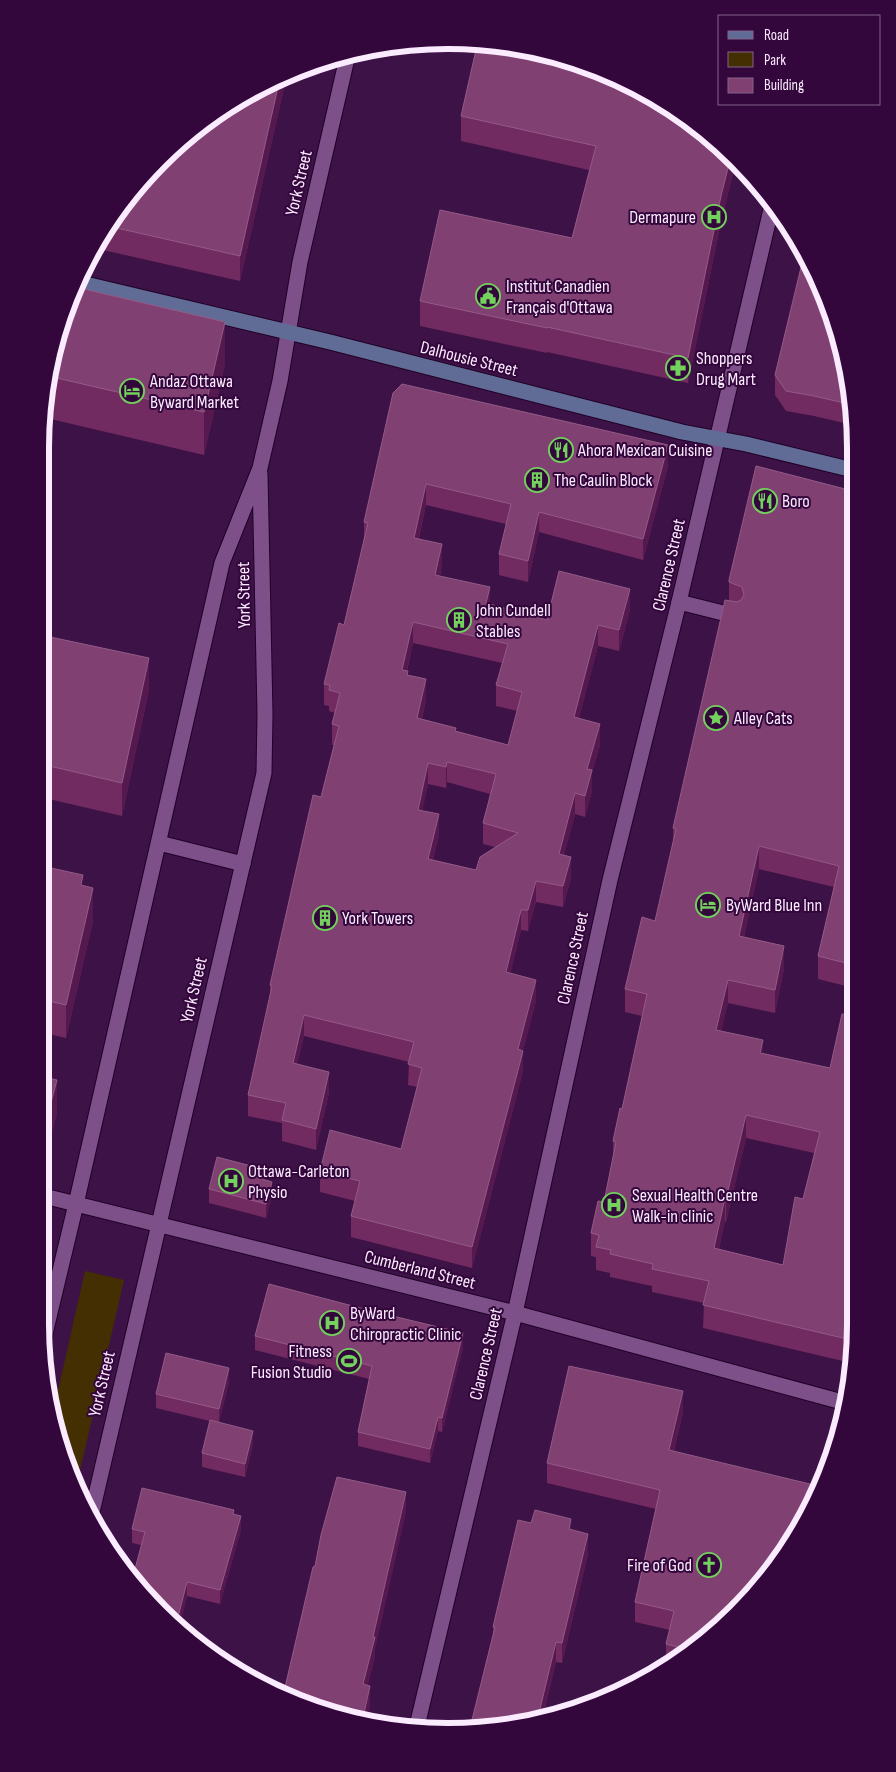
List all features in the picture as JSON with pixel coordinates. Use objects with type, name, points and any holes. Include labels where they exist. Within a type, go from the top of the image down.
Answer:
[{"type":"street","name":"York Street","points":[[49,1317],[222,563],[260,468],[280,381],[300,262],[346,62]]},
{"type":"street","name":"Clarence Street","points":[[418,1722],[515,1313],[610,880],[718,439],[770,211]]},
{"type":"street","name":"Dalhousie Street","points":[[84,284],[288,332],[682,432],[746,444],[847,469]]},
{"type":"street","name":"York Street","points":[[93,1507],[264,773],[260,468]]},
{"type":"street","points":[[679,602],[735,616]]},
{"type":"street","points":[[159,843],[243,864]]},
{"type":"street","name":"Cumberland Street","points":[[49,1197],[515,1313],[840,1401]]},
{"type":"green space","points":[[85,1271],[124,1280],[79,1476],[62,1427],[56,1400]]},
{"type":"building","points":[[476,50],[526,56],[551,62],[601,79],[648,102],[691,131],[729,165],[688,358],[420,301],[440,210],[572,238],[596,146],[461,116]]},
{"type":"building","points":[[278,87],[240,256],[115,228],[148,185],[185,148],[226,116]]},
{"type":"building","points":[[802,263],[817,295],[834,345],[845,403],[786,391],[775,375]]},
{"type":"building","points":[[82,289],[225,322],[204,412],[55,378],[62,345]]},
{"type":"building","points":[[402,384],[668,445],[643,539],[539,512],[528,561],[499,554],[511,504],[426,484],[414,538],[442,544],[435,575],[490,587],[486,603],[547,620],[559,571],[630,589],[619,630],[598,625],[574,717],[600,724],[587,769],[592,770],[585,796],[575,793],[559,854],[571,857],[563,886],[536,881],[528,910],[521,910],[506,972],[536,980],[518,1049],[523,1051],[472,1247],[351,1216],[360,1181],[320,1171],[330,1130],[401,1149],[422,1068],[408,1064],[414,1042],[304,1015],[293,1063],[329,1072],[316,1129],[282,1120],[286,1103],[248,1095],[272,986],[270,985],[313,795],[321,797],[339,726],[332,724],[340,693],[329,690],[330,685],[324,684],[339,623],[344,625],[368,523],[364,522],[393,393]],"holes":[[[413,622],[508,644],[496,685],[522,692],[508,745],[455,731],[456,728],[417,718],[426,679],[407,675],[408,671],[402,670]],[[447,762],[496,774],[483,823],[518,833],[480,857],[476,870],[428,859],[439,814],[418,810],[428,763],[446,767]]]},
{"type":"building","points":[[756,466],[847,489],[847,963],[818,956],[839,866],[759,846],[739,936],[784,946],[775,990],[728,980],[716,1030],[763,1040],[760,1053],[830,1068],[842,1014],[847,1014],[846,1339],[703,1305],[709,1281],[652,1269],[653,1264],[610,1254],[611,1250],[596,1247],[599,1235],[591,1233],[598,1201],[604,1202],[616,1142],[613,1141],[620,1108],[622,1109],[647,994],[625,989],[642,917],[655,921],[676,829],[673,828],[725,600],[737,602],[744,595],[742,587],[729,582]],"holes":[[[746,1115],[820,1132],[803,1199],[795,1197],[783,1265],[714,1248]]]},
{"type":"building","points":[[49,637],[149,658],[122,783],[49,766]]},
{"type":"building","points":[[51,868],[83,875],[81,885],[93,888],[66,1005],[49,1001],[49,876]]},
{"type":"building","points":[[49,1078],[57,1080],[49,1110]]},
{"type":"building","points":[[217,1157],[255,1167],[252,1176],[272,1182],[266,1204],[209,1189]]},
{"type":"building","points":[[269,1284],[463,1333],[442,1418],[438,1417],[430,1449],[358,1432],[372,1366],[255,1336]]},
{"type":"building","points":[[166,1353],[229,1368],[219,1409],[156,1394]]},
{"type":"building","points":[[569,1366],[683,1391],[669,1450],[813,1485],[794,1524],[765,1567],[730,1606],[681,1648],[666,1644],[674,1611],[635,1602],[660,1490],[547,1463]]},
{"type":"building","points":[[210,1420],[253,1431],[245,1464],[202,1453]]},
{"type":"building","points":[[337,1477],[406,1492],[363,1684],[370,1686],[364,1714],[320,1702],[285,1688],[321,1535]]},
{"type":"building","points":[[142,1488],[234,1510],[233,1514],[241,1516],[220,1590],[187,1582],[178,1617],[135,1572],[145,1532],[132,1529]]},
{"type":"building","points":[[535,1510],[571,1519],[569,1529],[588,1534],[562,1643],[556,1642],[539,1713],[500,1720],[471,1722],[495,1627],[493,1627],[518,1520],[531,1523]]},
{"type":"place","name":"Dermapure","points":[[714,217]]},
{"type":"place","name":"Institut Canadien Français d'Ottawa","points":[[488,296]]},
{"type":"place","name":"Shoppers Drug Mart","points":[[678,368]]},
{"type":"place","name":"Andaz Ottawa Byward Market","points":[[132,391]]},
{"type":"place","name":"Ahora Mexican Cuisine","points":[[561,450]]},
{"type":"place","name":"The Caulin Block","points":[[537,480]]},
{"type":"place","name":"Boro","points":[[765,501]]},
{"type":"place","name":"John Cundell Stables","points":[[459,620]]},
{"type":"place","name":"Alley Cats","points":[[716,718]]},
{"type":"place","name":"ByWard Blue Inn","points":[[708,905]]},
{"type":"place","name":"York Towers","points":[[325,918]]},
{"type":"place","name":"Ottawa-Carleton Physio","points":[[231,1181]]},
{"type":"place","name":"Sexual Health Centre Walk-in clinic","points":[[614,1205]]},
{"type":"place","name":"ByWard Chiropractic Clinic","points":[[332,1323]]},
{"type":"place","name":"Fitness Fusion Studio","points":[[349,1361]]},
{"type":"place","name":"Fire of God","points":[[709,1565]]}]
